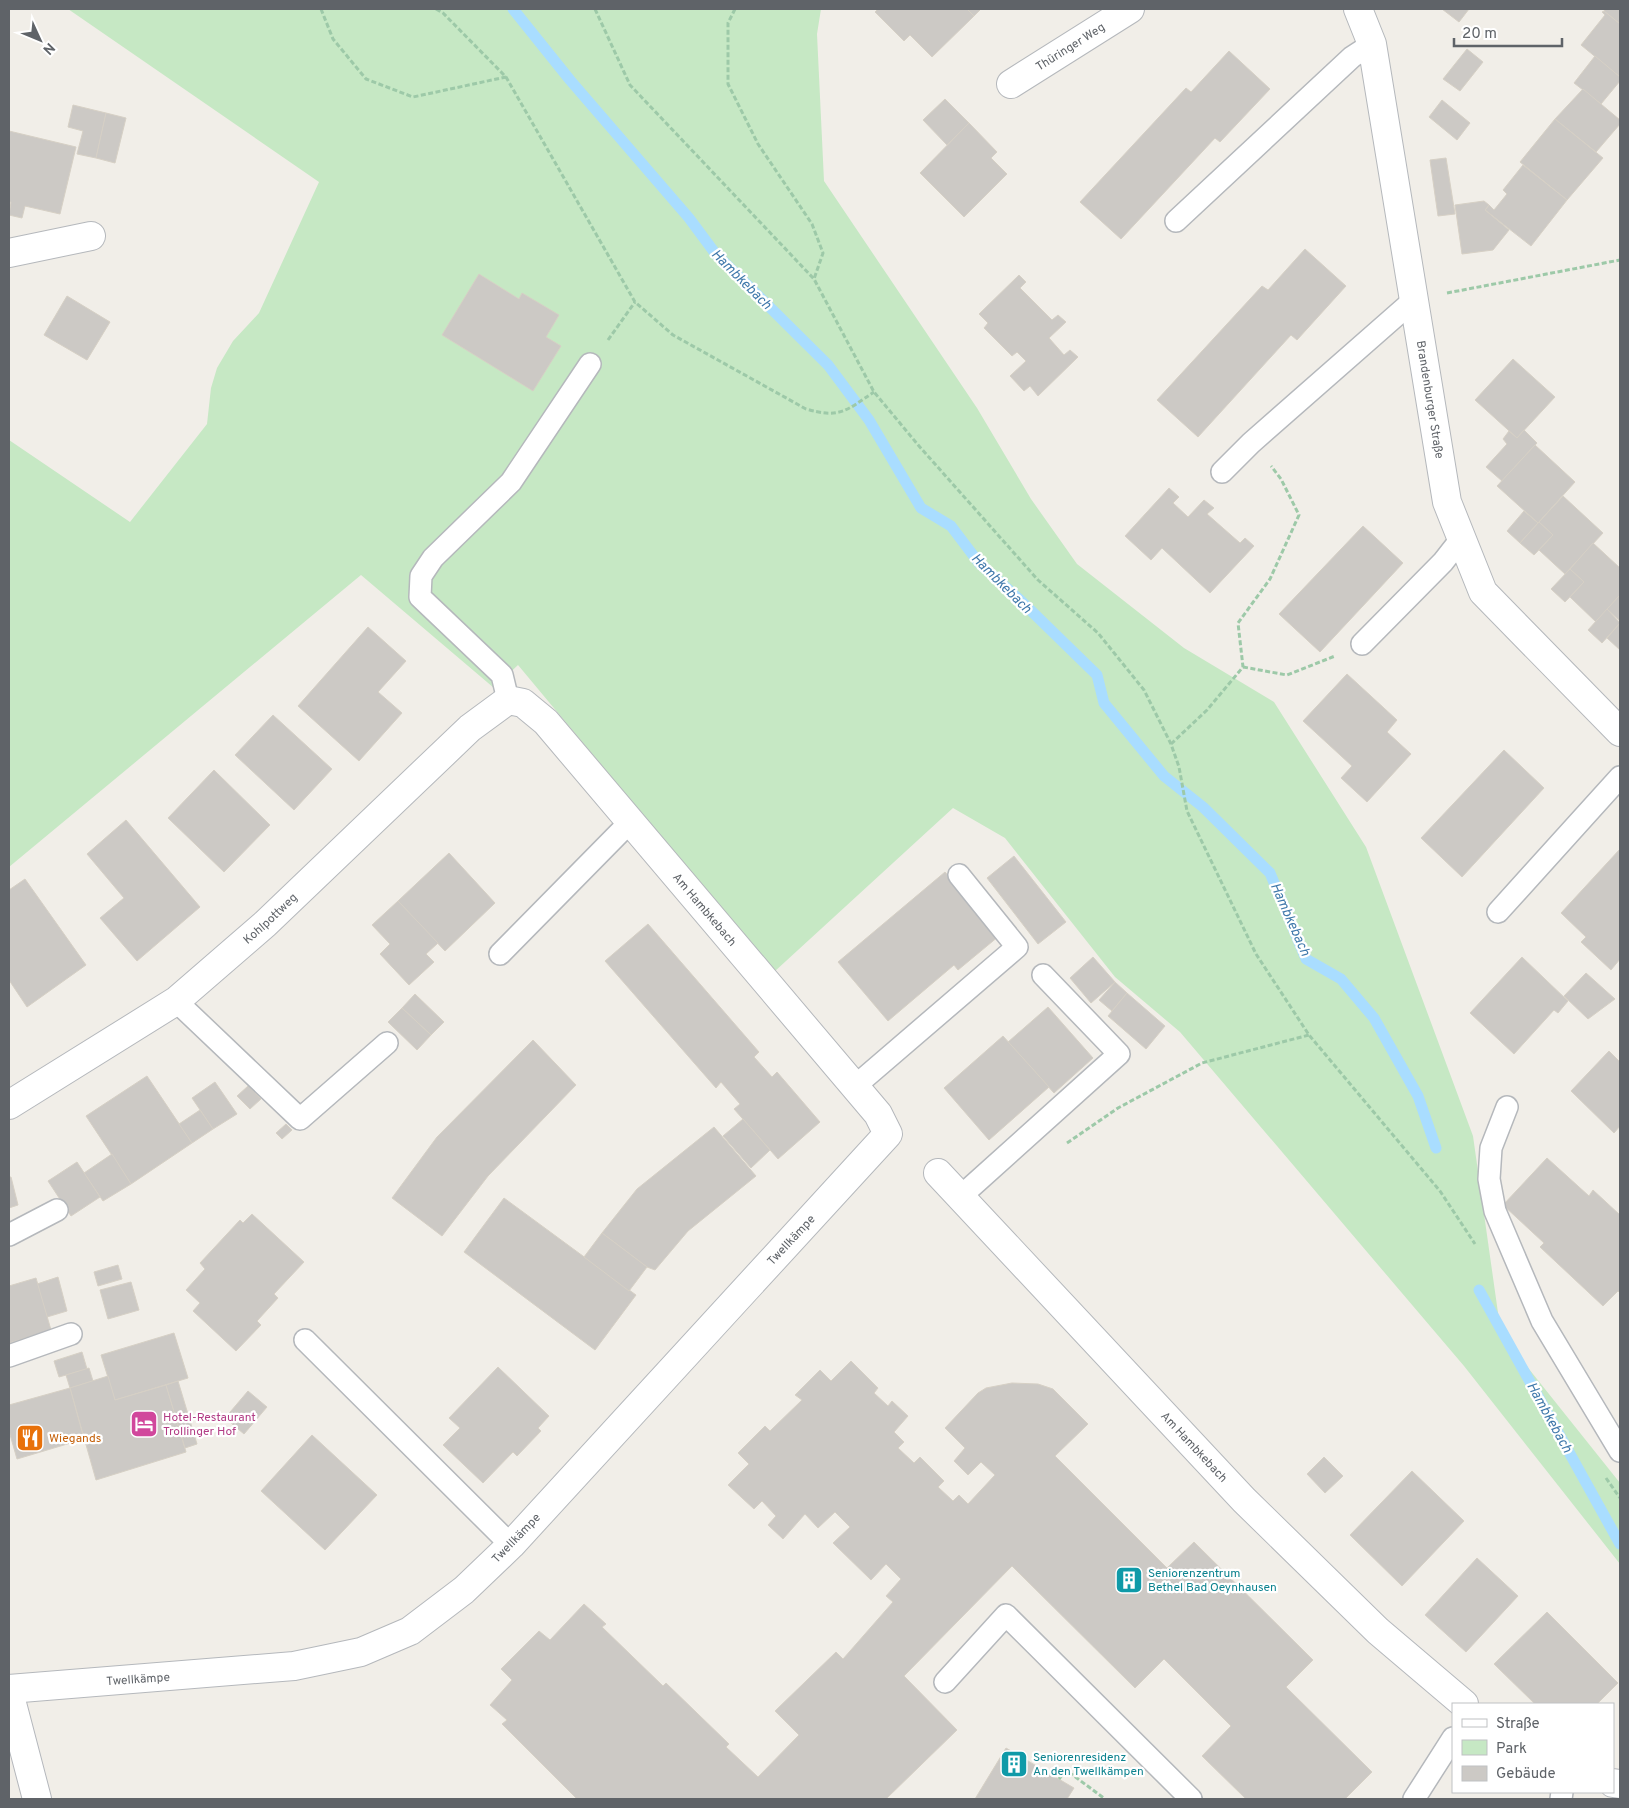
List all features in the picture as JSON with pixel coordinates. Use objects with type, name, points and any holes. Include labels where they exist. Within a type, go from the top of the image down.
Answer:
[{"type":"street","name":"Thüringer Weg","points":[[1010,84],[1130,9]]},
{"type":"street","name":"Brandenburger Straße","points":[[1358,9],[1372,44],[1447,502],[1483,592],[1620,732]]},
{"type":"street","points":[[9,253],[91,236]]},
{"type":"street","name":"Am Hambkebach","points":[[508,700],[523,702],[546,722],[878,1114],[888,1134]]},
{"type":"street","name":"Kohlpottweg","points":[[9,1105],[176,1001],[265,924],[470,728],[508,700]]},
{"type":"street","name":"Twellkämpe","points":[[9,1691],[294,1666],[361,1652],[410,1631],[464,1590],[511,1545],[888,1134]]},
{"type":"street","name":"Am Hambkebach","points":[[938,1173],[1244,1500],[1378,1631],[1463,1703]]},
{"type":"street","points":[[9,1691],[37,1799]]},
{"type":"lane","points":[[1176,221],[1352,57],[1372,44]]},
{"type":"lane","points":[[1222,472],[1251,442],[1415,299]]},
{"type":"lane","points":[[508,700],[502,675],[420,597],[421,576],[433,558],[510,482],[590,364]]},
{"type":"lane","points":[[1362,644],[1443,562],[1461,539]]},
{"type":"lane","points":[[1498,912],[1620,777]]},
{"type":"lane","points":[[500,954],[631,821]]},
{"type":"lane","points":[[854,1087],[1017,948],[959,875]]},
{"type":"lane","points":[[960,1197],[1119,1054],[1043,975]]},
{"type":"lane","points":[[176,1001],[300,1119],[387,1042]]},
{"type":"lane","points":[[1507,1107],[1491,1148],[1489,1179],[1495,1211],[1542,1320],[1620,1451]]},
{"type":"lane","points":[[9,1235],[57,1210]]},
{"type":"lane","points":[[9,1356],[71,1334]]},
{"type":"lane","points":[[305,1340],[511,1545]]},
{"type":"lane","points":[[944,1682],[1006,1615],[1191,1799]]},
{"type":"lane","points":[[1414,1799],[1452,1740]]},
{"type":"path","points":[[321,9],[333,39],[366,79],[413,97],[506,77]]},
{"type":"path","points":[[436,9],[443,13],[506,77],[635,302],[673,336],[806,409],[825,414],[845,411],[874,392]]},
{"type":"path","points":[[595,9],[630,85],[814,280],[874,392],[919,446],[1038,580],[1098,633],[1144,690],[1171,744],[1179,767],[1187,811],[1256,954],[1309,1035],[1440,1191],[1477,1247]]},
{"type":"path","points":[[735,9],[728,23],[728,84],[758,144],[812,224],[823,253],[814,280]]},
{"type":"path","points":[[1415,299],[1620,260]]},
{"type":"path","points":[[590,364],[635,302]]},
{"type":"path","points":[[1171,744],[1207,710],[1242,667],[1238,623],[1270,579],[1299,515],[1281,479],[1251,442]]},
{"type":"path","points":[[1242,667],[1287,675],[1316,665],[1362,644]]},
{"type":"path","points":[[1064,1145],[1118,1108],[1202,1063],[1309,1035]]},
{"type":"path","points":[[1605,1476],[1620,1498]]},
{"type":"path","points":[[1059,1779],[1066,1770],[1106,1799]]},
{"type":"green space","points":[[68,9],[821,9],[817,34],[824,181],[977,408],[1031,499],[1077,564],[1184,648],[1274,702],[1366,847],[1473,1136],[1501,1334],[1620,1483],[1620,1564],[1464,1366],[1180,1032],[1115,977],[1005,838],[953,808],[774,972],[518,665],[494,688],[361,575],[9,867],[9,440],[130,522],[207,424],[211,388],[217,368],[233,341],[259,313],[319,182]]},
{"type":"building","points":[[878,9],[967,9],[974,16],[932,57],[910,35],[904,41],[875,12]]},
{"type":"building","points":[[967,9],[981,9],[974,16]]},
{"type":"building","points":[[1442,9],[1469,9],[1459,22]]},
{"type":"building","points":[[1606,9],[1620,9],[1620,24],[1604,11]]},
{"type":"building","points":[[1604,11],[1620,24],[1620,77],[1581,45],[1605,15],[1602,12]]},
{"type":"building","points":[[1467,49],[1483,62],[1460,91],[1443,79]]},
{"type":"building","points":[[1229,51],[1270,89],[1220,142],[1215,138],[1121,239],[1080,202],[1186,88],[1191,92]]},
{"type":"building","points":[[1595,56],[1620,77],[1620,81],[1601,104],[1574,83]]},
{"type":"building","points":[[1583,89],[1620,120],[1620,124],[1596,152],[1555,119]]},
{"type":"building","points":[[945,99],[969,123],[947,145],[923,120]]},
{"type":"building","points":[[1442,100],[1470,123],[1457,140],[1429,117]]},
{"type":"building","points":[[73,105],[106,113],[96,158],[77,154],[83,131],[68,127]]},
{"type":"building","points":[[106,113],[126,118],[115,163],[96,158]]},
{"type":"building","points":[[1555,119],[1603,158],[1567,200],[1520,162]]},
{"type":"building","points":[[969,123],[997,152],[991,158],[1007,174],[964,217],[920,173]]},
{"type":"building","points":[[9,131],[76,147],[60,214],[25,206],[22,218],[9,215],[11,202],[9,202]]},
{"type":"building","points":[[1446,158],[1455,214],[1438,216],[1430,160]]},
{"type":"building","points":[[1523,165],[1567,200],[1531,246],[1485,210],[1489,205],[1494,210],[1507,194],[1503,190]]},
{"type":"building","points":[[1484,201],[1489,205],[1485,210],[1509,230],[1493,250],[1462,254],[1455,205]]},
{"type":"building","points":[[1305,249],[1346,286],[1297,340],[1291,335],[1198,437],[1157,400],[1262,286],[1268,290]]},
{"type":"building","points":[[479,274],[519,299],[522,293],[559,315],[546,337],[561,346],[533,391],[442,335]]},
{"type":"building","points":[[1019,275],[1026,282],[1020,288],[1052,320],[1058,315],[1066,322],[1049,338],[1064,355],[1070,350],[1078,357],[1038,396],[1030,386],[1024,391],[1010,376],[1026,361],[1017,352],[1012,356],[984,328],[988,323],[979,314]]},
{"type":"building","points":[[67,296],[110,322],[87,360],[44,335]]},
{"type":"building","points":[[1513,359],[1555,397],[1517,438],[1475,400]]},
{"type":"building","points":[[1524,430],[1537,443],[1502,481],[1486,467],[1507,444],[1503,439],[1509,431],[1517,438]]},
{"type":"building","points":[[1535,445],[1575,482],[1538,523],[1497,486]]},
{"type":"building","points":[[1169,488],[1179,497],[1173,503],[1188,517],[1204,500],[1214,508],[1207,514],[1240,543],[1245,538],[1254,546],[1210,593],[1162,548],[1151,560],[1125,536]]},
{"type":"building","points":[[1563,496],[1603,533],[1565,574],[1539,550],[1553,535],[1539,522]]},
{"type":"building","points":[[1524,511],[1538,523],[1520,543],[1507,531]]},
{"type":"building","points":[[1539,522],[1553,535],[1534,555],[1520,543]]},
{"type":"building","points":[[1363,526],[1403,563],[1320,652],[1279,614]]},
{"type":"building","points":[[1593,543],[1620,568],[1620,595],[1596,622],[1570,597],[1584,582],[1570,569]]},
{"type":"building","points":[[1570,569],[1584,582],[1565,602],[1551,589]]},
{"type":"building","points":[[1620,595],[1620,621],[1607,609]]},
{"type":"building","points":[[1607,609],[1620,623],[1602,643],[1588,630]]},
{"type":"building","points":[[1620,623],[1620,650],[1607,638]]},
{"type":"building","points":[[368,627],[406,661],[378,692],[402,713],[359,761],[298,706]]},
{"type":"building","points":[[1347,674],[1397,720],[1387,732],[1411,754],[1367,802],[1341,778],[1352,766],[1303,721]]},
{"type":"building","points":[[273,715],[332,769],[294,810],[235,755]]},
{"type":"building","points":[[1504,750],[1544,788],[1462,877],[1421,838]]},
{"type":"building","points":[[214,770],[270,825],[224,872],[168,818]]},
{"type":"building","points":[[126,820],[200,907],[137,961],[100,918],[124,898],[87,854]]},
{"type":"building","points":[[1620,849],[1620,959],[1611,970],[1581,942],[1586,937],[1561,913]]},
{"type":"building","points":[[449,853],[495,903],[445,951],[398,901]]},
{"type":"building","points":[[1014,856],[1066,922],[1038,944],[987,878]]},
{"type":"building","points":[[945,872],[999,936],[958,970],[954,965],[888,1021],[838,962]]},
{"type":"building","points":[[25,879],[86,965],[27,1007],[9,980],[9,890]]},
{"type":"building","points":[[398,901],[438,943],[426,954],[434,962],[409,985],[380,954],[390,944],[372,925]]},
{"type":"building","points":[[648,924],[759,1052],[754,1057],[772,1077],[777,1072],[820,1122],[778,1159],[734,1109],[740,1104],[721,1082],[716,1088],[605,961]]},
{"type":"building","points":[[1093,957],[1115,982],[1091,1003],[1070,978]]},
{"type":"building","points":[[1522,957],[1568,1001],[1558,1013],[1554,1010],[1514,1054],[1470,1013]]},
{"type":"building","points":[[1586,973],[1615,999],[1588,1019],[1564,996]]},
{"type":"building","points":[[1115,982],[1127,993],[1112,1011],[1099,1000]]},
{"type":"building","points":[[1127,993],[1165,1026],[1146,1049],[1108,1016]]},
{"type":"building","points":[[415,994],[444,1022],[431,1035],[402,1008]]},
{"type":"building","points":[[1048,1007],[1093,1058],[1054,1093],[1008,1042]]},
{"type":"building","points":[[402,1008],[431,1035],[417,1050],[388,1022]]},
{"type":"building","points":[[1003,1036],[1049,1087],[989,1140],[944,1088]]},
{"type":"building","points":[[533,1040],[576,1085],[488,1176],[442,1236],[392,1198],[437,1137]]},
{"type":"building","points":[[1609,1051],[1620,1062],[1620,1126],[1614,1133],[1571,1091]]},
{"type":"building","points":[[147,1076],[192,1143],[131,1184],[86,1116]]},
{"type":"building","points":[[215,1082],[237,1114],[213,1129],[192,1098]]},
{"type":"building","points":[[248,1086],[261,1099],[250,1109],[237,1096]]},
{"type":"building","points":[[200,1110],[213,1129],[192,1143],[179,1124]]},
{"type":"building","points":[[743,1119],[770,1150],[751,1168],[723,1136]]},
{"type":"building","points":[[286,1124],[292,1130],[282,1139],[276,1133]]},
{"type":"building","points":[[714,1127],[756,1176],[688,1231],[655,1270],[647,1267],[602,1233],[637,1189]]},
{"type":"building","points":[[112,1154],[131,1184],[103,1201],[84,1173]]},
{"type":"building","points":[[1547,1158],[1589,1196],[1593,1190],[1620,1215],[1620,1293],[1618,1291],[1603,1306],[1540,1247],[1544,1243],[1503,1205]]},
{"type":"building","points":[[77,1162],[100,1197],[71,1216],[48,1181]]},
{"type":"building","points":[[9,1177],[11,1177],[18,1205],[9,1208]]},
{"type":"building","points":[[504,1198],[636,1295],[595,1350],[464,1252]]},
{"type":"building","points":[[252,1214],[304,1262],[274,1294],[278,1298],[257,1321],[261,1325],[236,1351],[193,1311],[200,1303],[186,1290],[205,1269],[200,1263],[240,1220],[243,1223]]},
{"type":"building","points":[[602,1233],[647,1267],[629,1291],[584,1257]]},
{"type":"building","points":[[118,1265],[122,1279],[98,1286],[94,1272]]},
{"type":"building","points":[[58,1277],[67,1311],[47,1317],[37,1284]]},
{"type":"building","points":[[36,1278],[51,1330],[9,1343],[9,1286]]},
{"type":"building","points":[[131,1282],[139,1310],[108,1319],[100,1290]]},
{"type":"building","points":[[174,1333],[188,1378],[115,1400],[101,1355]]},
{"type":"building","points":[[82,1352],[87,1369],[59,1377],[54,1361]]},
{"type":"building","name":"Seniorenzentrum Bethel Bad Oeynhausen","points":[[851,1361],[878,1388],[874,1393],[888,1406],[892,1401],[908,1416],[894,1432],[904,1442],[898,1448],[914,1463],[920,1457],[944,1481],[938,1487],[953,1501],[959,1495],[968,1504],[995,1475],[981,1462],[968,1475],[954,1461],[965,1448],[945,1428],[978,1393],[986,1388],[1012,1383],[1038,1384],[1053,1389],[1088,1424],[1055,1456],[1167,1568],[1194,1542],[1313,1660],[1286,1687],[1372,1772],[1345,1799],[1246,1799],[1202,1756],[1231,1726],[1164,1659],[1135,1688],[1012,1566],[904,1676],[957,1730],[886,1799],[577,1799],[502,1724],[507,1720],[490,1705],[512,1680],[501,1669],[539,1631],[550,1640],[584,1604],[606,1624],[602,1627],[663,1686],[666,1683],[729,1744],[726,1747],[758,1777],[799,1735],[775,1711],[836,1652],[843,1659],[893,1602],[886,1596],[901,1579],[886,1564],[871,1580],[833,1543],[850,1527],[835,1512],[818,1528],[805,1514],[783,1539],[768,1525],[776,1516],[762,1501],[754,1509],[728,1485],[749,1464],[738,1453],[765,1426],[770,1431],[802,1400],[795,1395],[820,1370],[831,1381]]},
{"type":"building","points":[[498,1367],[549,1416],[538,1428],[541,1431],[517,1456],[513,1452],[483,1483],[443,1445],[460,1428],[449,1418]]},
{"type":"building","points":[[89,1368],[93,1381],[70,1388],[66,1375]]},
{"type":"building","points":[[108,1376],[115,1400],[166,1385],[186,1452],[96,1480],[70,1388]]},
{"type":"building","points":[[178,1381],[197,1444],[185,1448],[166,1385]]},
{"type":"building","points":[[70,1388],[84,1439],[17,1459],[9,1431],[9,1405]]},
{"type":"building","points":[[248,1391],[267,1407],[244,1434],[225,1418]]},
{"type":"building","points":[[312,1435],[377,1495],[325,1550],[261,1491]]},
{"type":"building","points":[[1324,1457],[1343,1476],[1325,1493],[1307,1474]]},
{"type":"building","points":[[1412,1471],[1464,1521],[1402,1586],[1350,1535]]},
{"type":"building","points":[[1477,1558],[1518,1596],[1466,1652],[1425,1615]]},
{"type":"building","points":[[1547,1612],[1618,1683],[1598,1703],[1534,1703],[1494,1664]]},
{"type":"building","name":"Seniorenresidenz An den Twellkämpen","points":[[1006,1748],[1074,1788],[1067,1799],[975,1799]]},
{"type":"waterway","name":"Hambkebach","points":[[513,9],[570,80],[689,218],[715,253],[828,365],[869,420],[921,508],[951,526],[979,563],[1097,675],[1104,703],[1164,776],[1203,807],[1270,873],[1306,959],[1341,979],[1374,1018],[1418,1096],[1436,1148]]},
{"type":"waterway","name":"Hambkebach","points":[[1479,1290],[1620,1544]]},
{"type":"place","name":"Hotel-Restaurant Trollinger Hof","points":[[144,1424]]},
{"type":"place","name":"Wiegands","points":[[30,1438]]},
{"type":"place","name":"Seniorenzentrum Bethel Bad Oeynhausen","points":[[1129,1580]]},
{"type":"place","name":"Seniorenresidenz An den Twellkämpen","points":[[1014,1764]]}]
